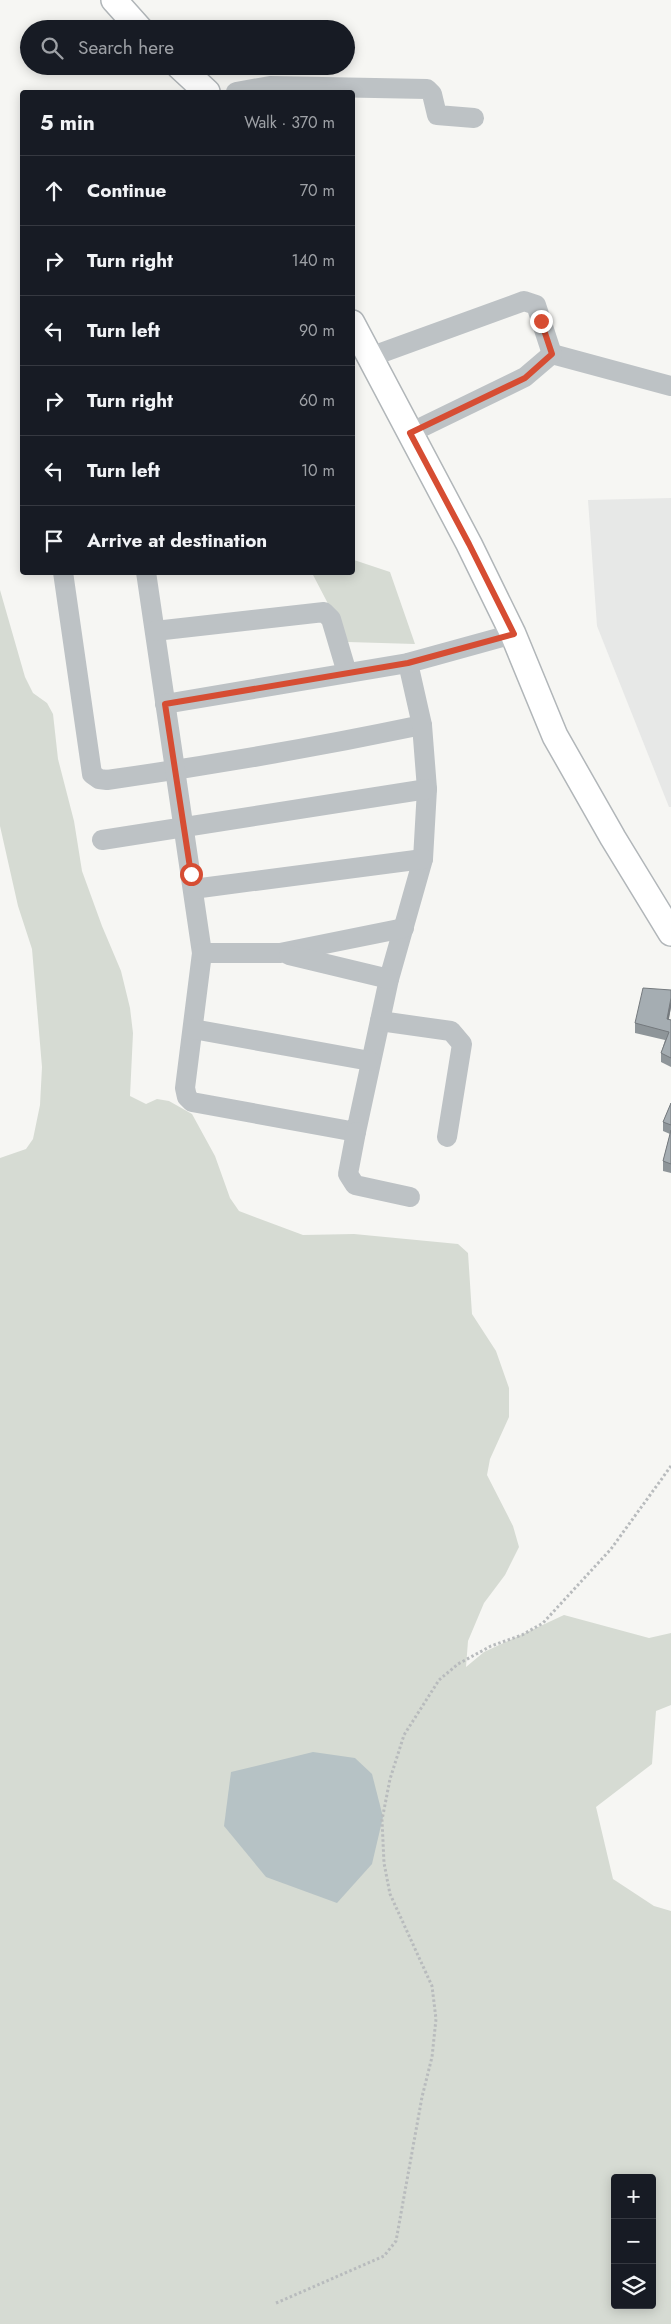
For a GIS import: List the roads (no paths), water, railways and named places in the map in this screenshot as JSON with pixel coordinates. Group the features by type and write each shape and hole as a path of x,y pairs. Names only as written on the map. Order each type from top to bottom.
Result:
{"main road":[{"path":"114,0 132,20"},
{"path":"189,75 205,90"},
{"path":"355,329 469,544 514,634 555,736 613,838 671,933"}],"street":[{"path":"247,90 270,86 427,89 432,94 437,115 474,118"},
{"path":"370,357 524,302 536,305 552,354"},
{"path":"552,354 671,386"},
{"path":"410,433 525,378 552,354"},
{"path":"63,575 92,774 99,779 107,780 314,747 422,725"},
{"path":"146,575 202,952 185,1088 187,1097 192,1102 356,1132"},
{"path":"154,631 324,612 331,619 347,674"},
{"path":"165,704 408,663 514,634"},
{"path":"408,663 422,725 427,788 423,859 389,979 370,1061 348,1174 355,1184 410,1197"},
{"path":"102,840 427,788"},
{"path":"194,889 423,859"},
{"path":"202,952 280,953 404,928"},
{"path":"280,953 389,979"},
{"path":"380,1021 451,1031 462,1044 446,1137"},
{"path":"193,1029 370,1061"}]}
